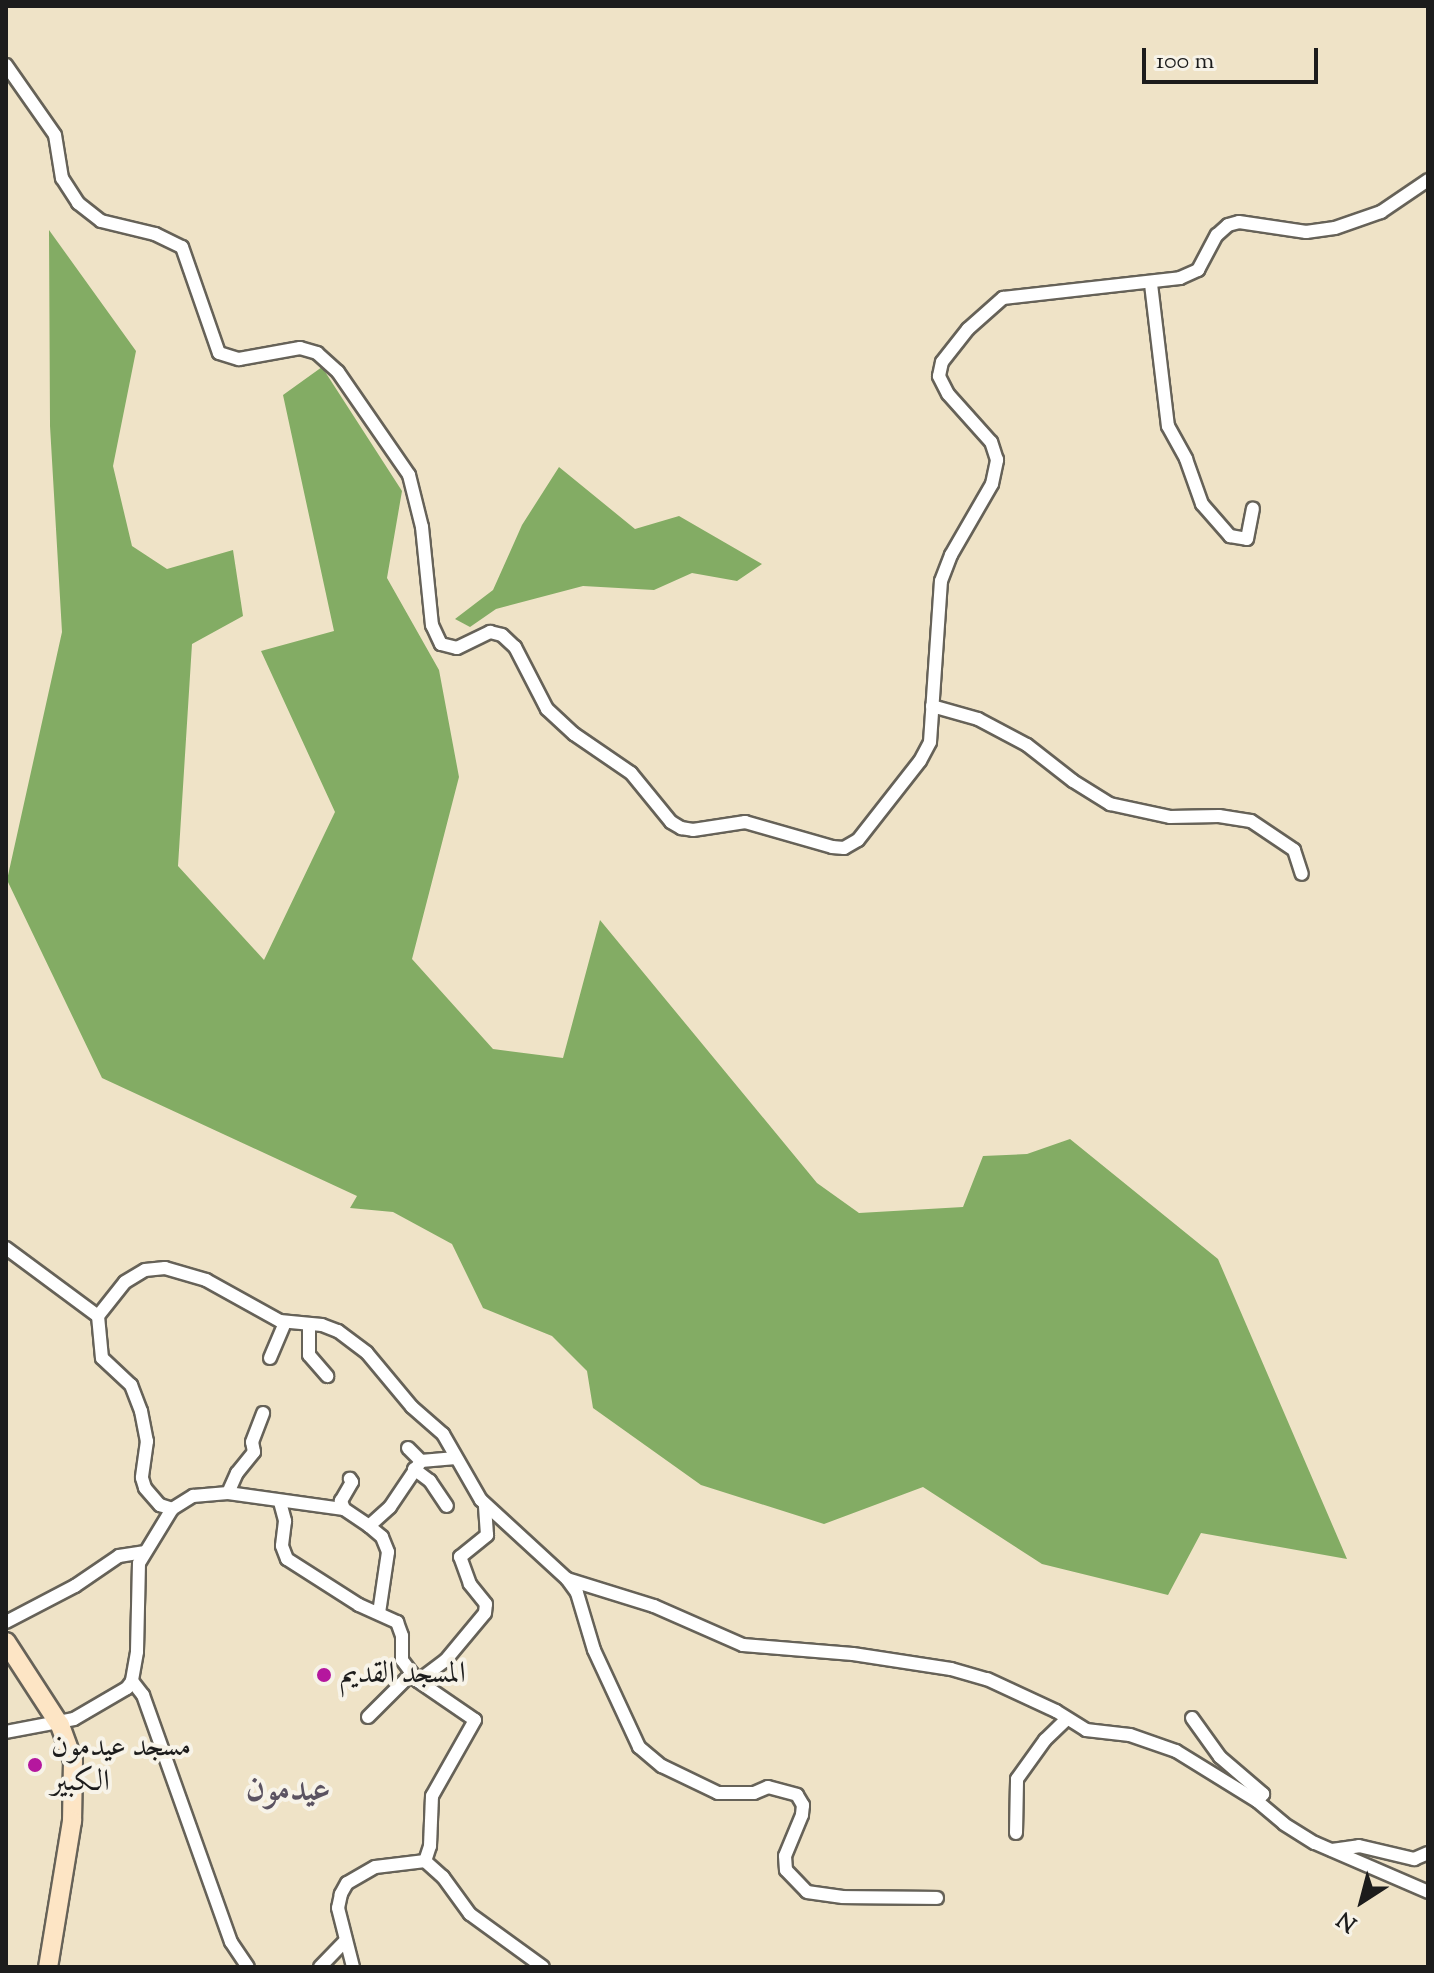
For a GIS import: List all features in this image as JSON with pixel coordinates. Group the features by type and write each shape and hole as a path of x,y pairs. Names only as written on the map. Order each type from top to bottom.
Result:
{"street":[{"path":"6,65 55,135 62,178 78,203 101,221 155,234 182,247 219,353 239,359 300,348 317,353 338,372 409,475 422,527 432,625 441,644 457,648 490,632 502,635 515,647 547,709 574,734 631,773 671,822 693,830 745,822 775,828 819,845 851,845 869,827 927,750 938,598 944,568 992,484 997,460 985,433 945,390 939,376 942,362 968,329 1003,298 1151,284 1198,270 1217,235 1232,223 1306,232 1335,228 1381,212 1428,180"},
{"path":"1151,284 1168,426 1186,459 1202,504 1230,536 1247,539 1253,509"},
{"path":"932,706 978,719 1027,745 1073,781 1110,804 1170,817 1219,816 1251,821 1294,850 1302,874"},
{"path":"6,1248 98,1316"},
{"path":"172,1509 160,1505 145,1488 142,1478 147,1441 141,1411 131,1385 102,1358 98,1316 125,1282 145,1270 165,1268 206,1280 285,1323 309,1324 338,1331 357,1344 412,1407 443,1434 485,1504 567,1579 577,1593 594,1650 639,1747 662,1766 718,1793 754,1793 768,1787 797,1795 803,1805 802,1815 785,1856 786,1870 807,1892 833,1897 937,1898"},
{"path":"270,1358 285,1323"},
{"path":"309,1324 309,1355 327,1376"},
{"path":"228,1493 237,1473 254,1452 252,1442 263,1413"},
{"path":"408,1448 447,1506"},
{"path":"369,1526 390,1507 417,1465 456,1458"},
{"path":"344,1509 341,1501 352,1482 350,1479"},
{"path":"6,1732 60,1725 107,1702 132,1681 138,1628 139,1563 172,1509 193,1496 228,1493 344,1509 382,1537 388,1552 379,1613"},
{"path":"280,1502 285,1521 282,1546 287,1559 359,1605 391,1618 400,1628 402,1660 415,1677 475,1720 432,1796 430,1846 425,1861"},
{"path":"368,1717 415,1677 445,1661 485,1613 486,1604 470,1584 460,1557 487,1535 485,1504"},
{"path":"6,1622 75,1586 119,1556 144,1552"},
{"path":"567,1579 654,1606 743,1645 844,1653 966,1672 1024,1695 1086,1730 1114,1732 1160,1744 1257,1801 1295,1831 1428,1892"},
{"path":"6,1642 60,1725 73,1760 74,1804 48,1967"},
{"path":"132,1681 143,1695 231,1942 248,1967"},
{"path":"1192,1718 1220,1757 1263,1794 1257,1801"},
{"path":"1016,1833 1017,1779 1045,1740 1066,1720"},
{"path":"1332,1850 1359,1846 1414,1859 1428,1853"},
{"path":"353,1967 338,1908 347,1883 375,1867 425,1861 443,1877 470,1914 543,1967"},
{"path":"320,1967 346,1940"}],"green space":[{"path":"49,230 136,351 113,466 132,546 167,569 233,550 243,616 192,644 178,866 264,960 335,812 261,651 334,631 283,395 322,367 402,491 387,578 439,670 459,777 412,959 493,1049 563,1058 600,920 817,1183 859,1213 963,1207 983,1156 1027,1154 1070,1139 1218,1259 1347,1559 1201,1533 1168,1595 1042,1564 923,1487 824,1524 701,1485 593,1408 587,1371 552,1336 483,1308 452,1244 393,1212 350,1208 357,1196 102,1078 7,880 62,632 50,426"},
{"path":"559,467 635,529 679,516 762,564 737,581 692,573 654,590 583,586 496,609 470,627 455,619 493,590 522,525"}],"place":[{"name":"المسجد القديم","path":"324,1675"},
{"name":"مسجد عيدمون الكبير","path":"35,1765"}],"district":[{"name":"عيدمون","path":"288,1791"}]}
